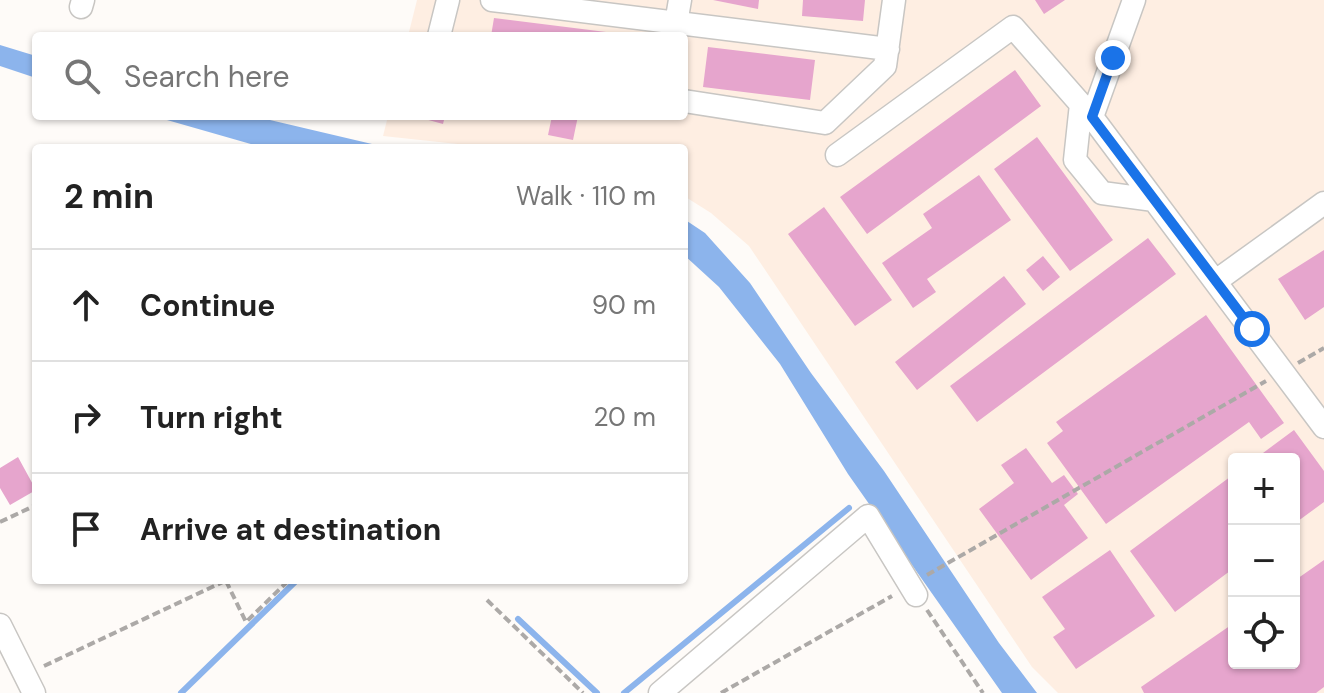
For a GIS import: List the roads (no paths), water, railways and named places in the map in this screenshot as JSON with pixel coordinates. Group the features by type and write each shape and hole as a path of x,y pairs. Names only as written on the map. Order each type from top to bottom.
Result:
{"street":[{"path":"440,32 448,0"},
{"path":"492,0 675,29 888,49"},
{"path":"675,29 680,0"},
{"path":"688,102 825,123 885,66 894,0"},
{"path":"1134,0 1086,110 1075,160 1102,193 1154,200"},
{"path":"837,155 1013,27 1086,110 1324,427"},
{"path":"1216,281 1324,203"},
{"path":"660,693 868,516 914,587"},
{"path":"0,625 30,684"}],"water":[{"path":"0,45 32,55 32,77 0,66"},
{"path":"167,120 270,120 372,144 251,144"},
{"path":"688,222 705,233 750,283 811,373 884,471 999,643 1037,693 1002,693 848,474 780,364 719,287 688,259"}],"waterway":[{"path":"624,693 849,508"},
{"path":"181,693 293,584"},
{"path":"518,619 597,693"}]}
